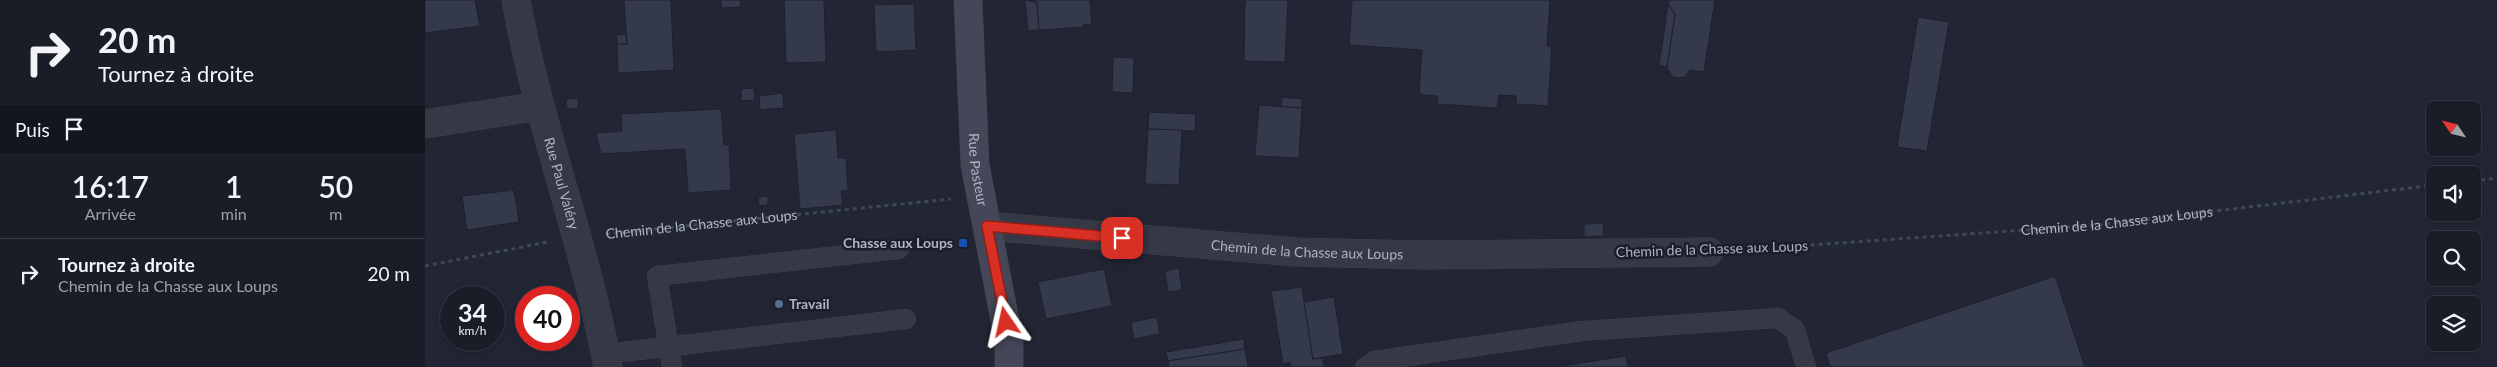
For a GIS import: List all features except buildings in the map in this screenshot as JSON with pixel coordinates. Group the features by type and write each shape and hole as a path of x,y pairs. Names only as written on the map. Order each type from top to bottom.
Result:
{"street":[{"name":"Rue Paul Valéry","path":"516,0 539,106 577,236 607,361"},
{"name":"Rue Pasteur","path":"968,0 975,165 1009,341 1009,367"},
{"path":"425,124 539,106"},
{"name":"Chemin de la Chasse aux Loups","path":"987,226 1305,252 1424,255 1709,252"}],"lane":[{"path":"672,367 657,276 899,249"},
{"path":"1365,367 1373,361 1582,331 1778,318 1795,330 1806,367"},
{"path":"607,361 669,347 906,319"}],"path":[{"path":"2481,180 2497,178"},
{"name":"Chemin de la Chasse aux Loups","path":"1709,252 2097,225 2426,186"},
{"name":"Chemin de la Chasse aux Loups","path":"425,266 577,236 981,196"}],"place":[{"name":"Chasse aux Loups","path":"963,243"},
{"name":"Travail","path":"779,304"}],"route":[{"path":"1006,322 987,226 1122,238"}]}
